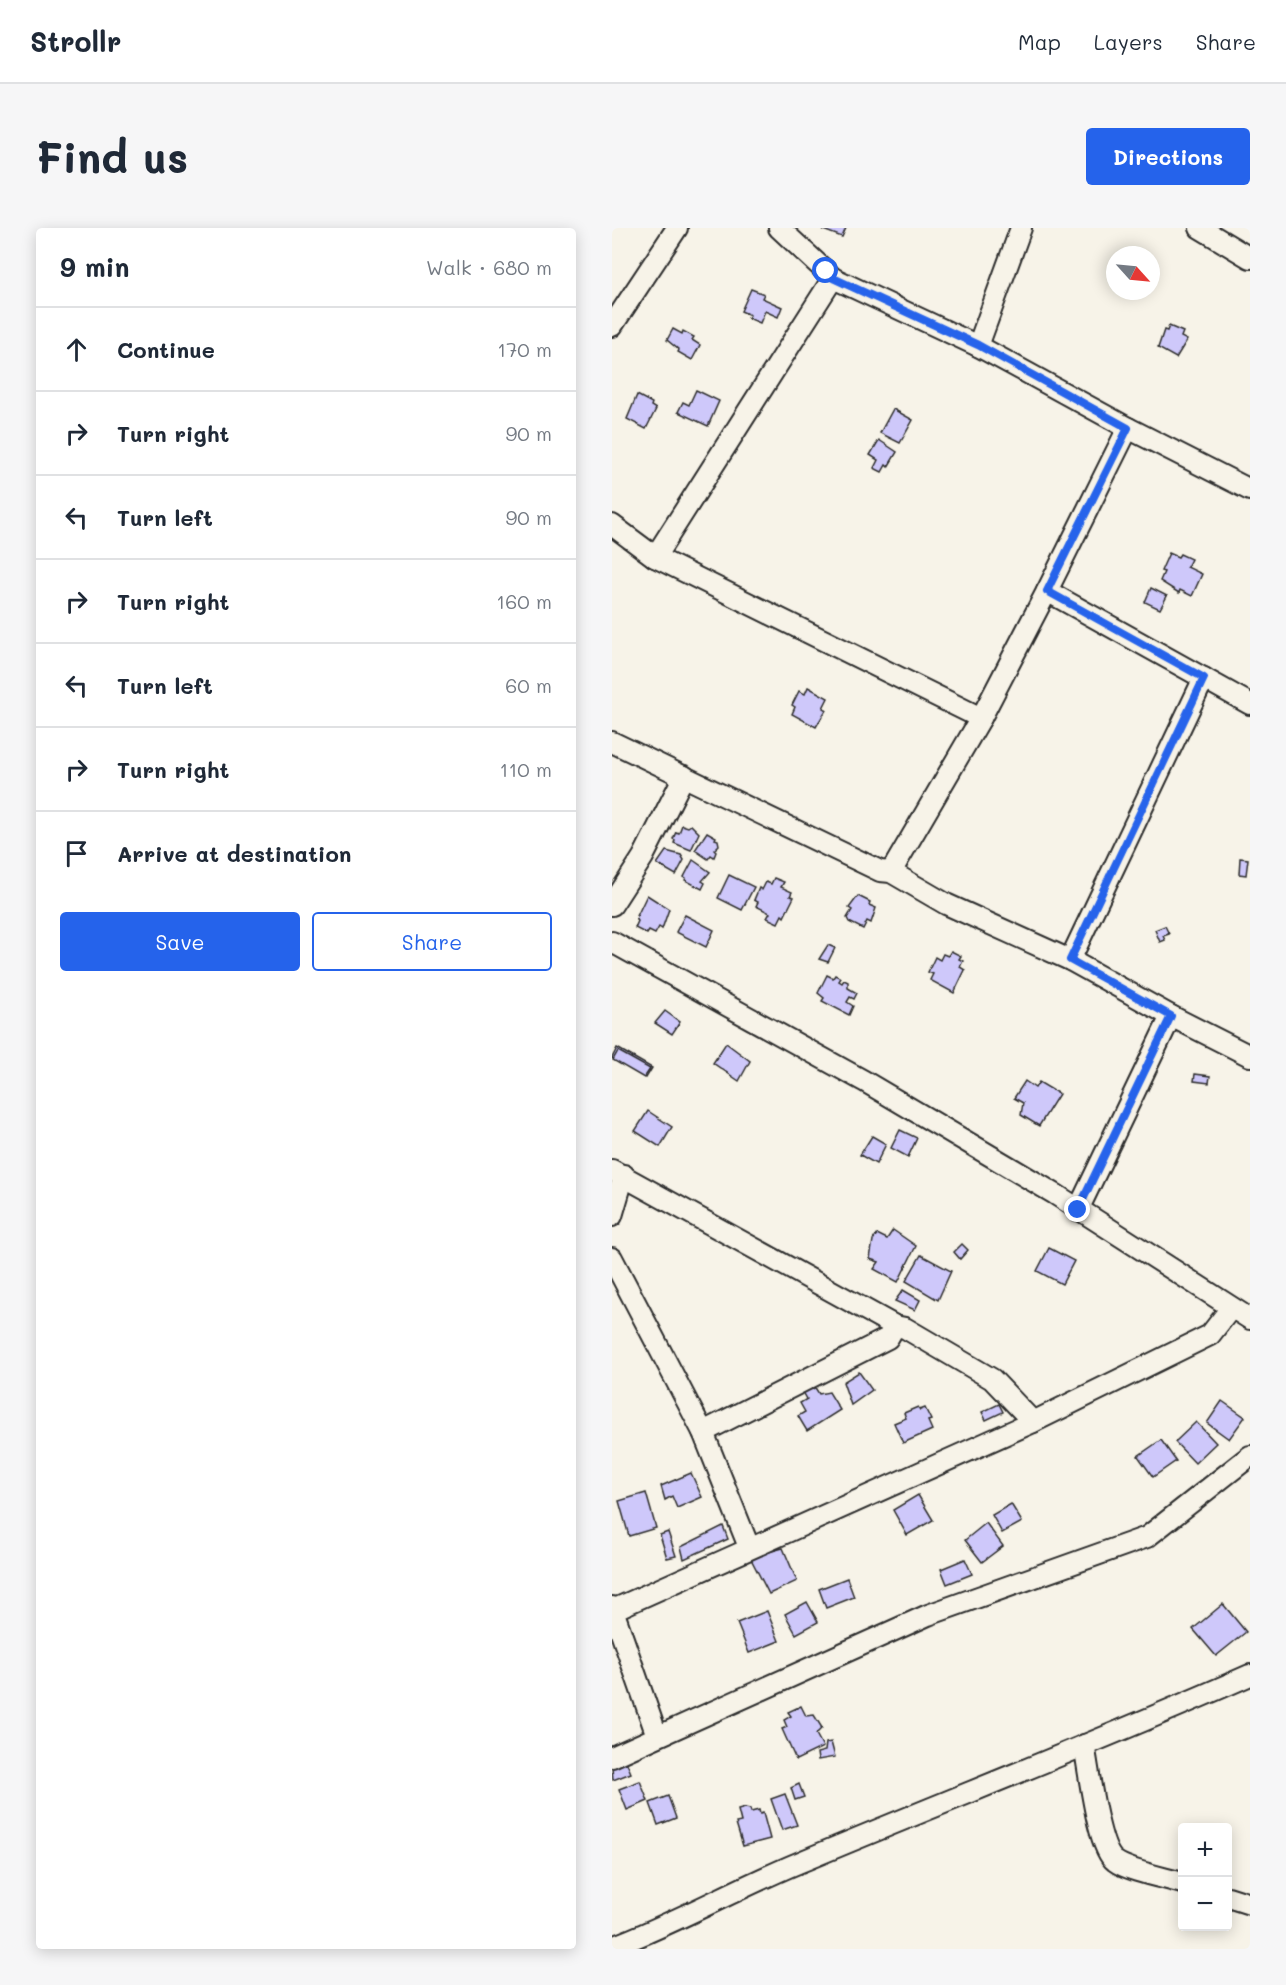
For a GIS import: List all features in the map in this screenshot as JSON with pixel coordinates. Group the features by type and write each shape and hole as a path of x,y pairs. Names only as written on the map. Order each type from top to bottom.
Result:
{"street":[{"path":"612,326 677,228"},
{"path":"779,228 833,278 978,345 1128,428 1250,490"},
{"path":"978,345 1021,228"},
{"path":"1200,228 1250,258"},
{"path":"655,557 833,278"},
{"path":"891,872 981,718 1128,428"},
{"path":"612,525 655,557 981,718"},
{"path":"1047,591 1250,704"},
{"path":"1070,960 1204,678"},
{"path":"612,742 880,871 891,872 946,904 1070,960 1171,1016 1250,1056"},
{"path":"612,905 643,857 684,776"},
{"path":"612,942 864,1081 1055,1194 1250,1319"},
{"path":"1078,1210 1171,1016"},
{"path":"612,1216 618,1173 895,1326 905,1328 992,1379 1033,1422"},
{"path":"612,1258 703,1432 749,1547"},
{"path":"657,1736 613,1609 1033,1422 1210,1335 1231,1308"},
{"path":"703,1432 888,1338 895,1326"},
{"path":"612,1757 928,1615 1147,1537 1247,1464"},
{"path":"613,1945 640,1937 796,1864 1250,1674"},
{"path":"1084,1745 1100,1832 1107,1853 1116,1862 1178,1882"},
{"path":"1232,1899 1250,1904"}],"building":[{"path":"825,228 846,228 842,237 823,230"},
{"path":"751,289 764,294 762,298 782,307 778,317 765,311 760,323 748,318 750,315 741,311"},
{"path":"1169,326 1183,332 1181,337 1187,340 1176,358 1158,348 1164,330 1167,331"},
{"path":"673,329 694,337 692,340 700,345 692,360 678,352 679,350 667,340"},
{"path":"696,390 719,401 708,426 678,412 683,402 689,405"},
{"path":"637,395 652,403 651,406 656,409 646,429 627,419"},
{"path":"893,409 913,420 900,443 880,433"},
{"path":"879,440 897,452 882,472 874,468 878,460 870,455"},
{"path":"1169,553 1178,557 1180,554 1191,559 1187,567 1202,574 1192,596 1180,590 1179,593 1160,581 1164,572 1161,571"},
{"path":"1151,588 1167,596 1160,609 1145,602"},
{"path":"808,687 828,698 823,708 826,710 816,727 792,714 795,707 792,705 799,691 805,694"},
{"path":"682,825 688,827 691,825 699,833 691,850 674,843 676,832 679,833"},
{"path":"707,832 716,837 719,845 714,850 716,852 714,857 711,855 708,859 695,850"},
{"path":"666,851 681,855 684,860 676,875 657,864"},
{"path":"1240,858 1248,859 1246,875 1239,874"},
{"path":"693,860 710,872 702,881 705,883 702,889 685,880 684,877"},
{"path":"729,875 754,887 742,910 718,898"},
{"path":"774,878 784,882 781,887 792,892 790,896 794,897 784,917 782,915 778,923 767,918 770,913 756,906 758,902 754,900 759,888 762,890 766,882 771,884"},
{"path":"647,895 669,909 662,929 659,927 655,934 649,931 647,934 635,928 638,921 637,916"},
{"path":"858,896 876,908 871,923 867,921 863,929 849,922 847,918 852,910 849,908"},
{"path":"685,915 714,930 706,947 676,932"},
{"path":"1165,926 1169,934 1163,936 1165,940 1160,942 1155,930"},
{"path":"828,945 835,948 828,962 819,959"},
{"path":"951,951 961,956 959,959 963,961 960,967 965,970 954,993 930,980 933,974 928,972 935,957 940,960 943,954 948,956"},
{"path":"827,975 841,978 839,981 842,983 844,980 848,982 848,988 857,993 854,999 850,997 847,1002 853,1006 849,1015 822,1001 824,998 818,993"},
{"path":"665,1011 680,1022 672,1034 655,1023"},
{"path":"726,1043 750,1061 739,1081 713,1063"},
{"path":"617,1048 652,1068 646,1078 612,1058"},
{"path":"618,1051 650,1069 644,1078 613,1060"},
{"path":"1195,1074 1210,1076 1209,1083 1194,1081"},
{"path":"1025,1081 1035,1088 1039,1082 1059,1094 1039,1126 1021,1115 1023,1103 1014,1098"},
{"path":"648,1111 672,1127 660,1147 635,1131"},
{"path":"900,1130 917,1138 908,1157 891,1148"},
{"path":"872,1136 886,1144 876,1164 860,1155"},
{"path":"893,1230 916,1246 898,1282 874,1269 879,1262 870,1259 873,1240 877,1234 887,1239"},
{"path":"962,1244 968,1250 960,1259 954,1252"},
{"path":"1049,1248 1074,1261 1062,1284 1037,1271"},
{"path":"921,1255 951,1271 938,1300 906,1281"},
{"path":"903,1290 920,1300 915,1310 895,1301"},
{"path":"859,1372 872,1390 851,1405 843,1382"},
{"path":"814,1386 819,1394 829,1392 840,1410 807,1431 798,1416 805,1412 800,1403 807,1399 803,1392"},
{"path":"1222,1401 1245,1417 1229,1439 1207,1423"},
{"path":"999,1404 1003,1412 986,1420 982,1412"},
{"path":"918,1407 920,1410 925,1408 931,1420 928,1421 932,1430 903,1443 894,1423 906,1418 904,1413"},
{"path":"1196,1422 1216,1443 1195,1463 1175,1442"},
{"path":"1161,1440 1176,1461 1153,1477 1138,1456"},
{"path":"691,1473 702,1497 677,1508 672,1496 665,1500 661,1486"},
{"path":"646,1493 656,1528 629,1536 619,1501"},
{"path":"918,1495 933,1520 907,1535 893,1510"},
{"path":"1011,1504 1022,1522 1002,1533 992,1515"},
{"path":"986,1523 1003,1546 982,1562 965,1540"},
{"path":"723,1526 728,1539 684,1559 681,1547"},
{"path":"668,1532 676,1556 667,1558 660,1535"},
{"path":"783,1548 797,1581 769,1594 750,1557"},
{"path":"965,1559 972,1574 947,1584 941,1569"},
{"path":"847,1578 854,1597 826,1608 819,1589"},
{"path":"807,1602 818,1622 796,1634 785,1614"},
{"path":"1223,1604 1246,1632 1216,1656 1193,1629"},
{"path":"767,1611 779,1641 749,1653 737,1623"},
{"path":"801,1706 806,1716 814,1715 822,1728 816,1734 823,1747 796,1760 782,1729 787,1727 784,1720 791,1716 788,1712"},
{"path":"831,1742 835,1757 818,1760 817,1753 825,1751 826,1743"},
{"path":"626,1761 631,1773 613,1780 612,1767"},
{"path":"640,1781 648,1801 627,1810 619,1789"},
{"path":"799,1784 804,1797 795,1800 791,1788"},
{"path":"785,1794 797,1825 782,1830 771,1799"},
{"path":"668,1796 676,1818 658,1825 650,1803"},
{"path":"750,1809 751,1812 759,1810 760,1814 763,1813 770,1839 743,1846 736,1823 741,1822 738,1810"}],"route":[{"path":"826,271 833,278 978,345 1128,428 1047,591 1204,678 1070,960 1171,1016 1078,1210"}]}
